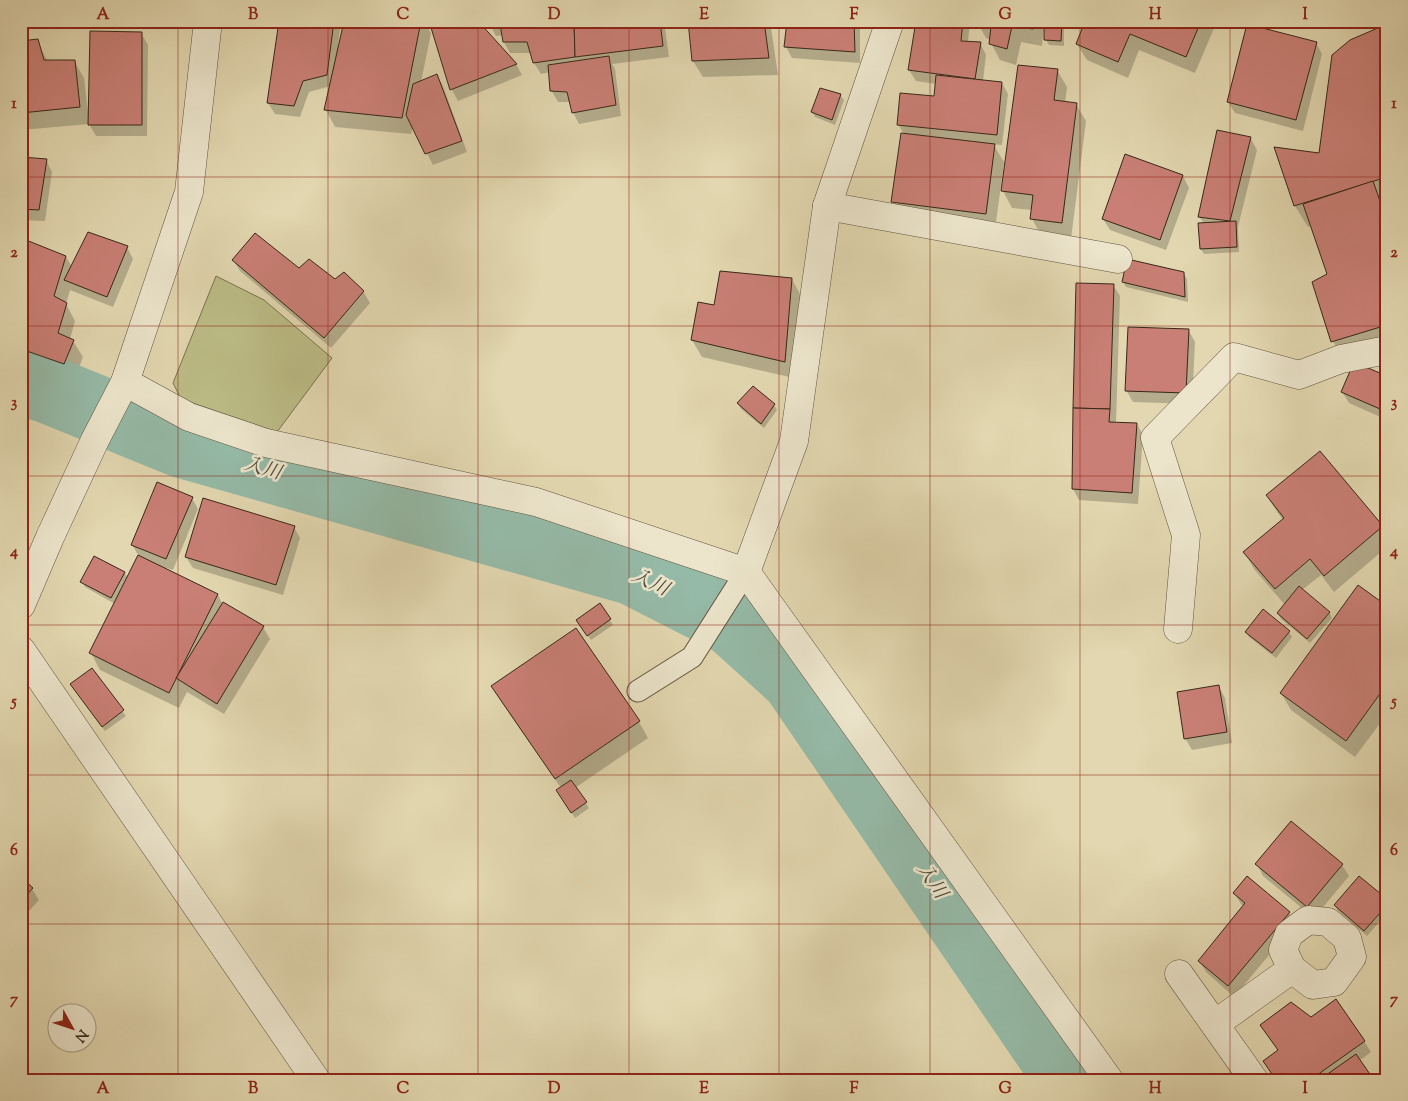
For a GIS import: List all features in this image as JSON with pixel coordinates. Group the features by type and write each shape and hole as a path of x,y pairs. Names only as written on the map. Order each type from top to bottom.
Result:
{"street":[{"path":"21,605 95,440 125,382 189,192 208,21"},
{"path":"746,572 794,441 827,206 890,21"},
{"path":"827,206 1118,259"},
{"path":"1178,629 1186,536 1155,438 1234,358 1299,375 1341,359 1387,350"},
{"path":"125,382 189,417 266,443 536,502 746,572 1109,1080"},
{"path":"21,650 316,1080"},
{"path":"1215,1024 1292,969"},
{"path":"1179,974 1254,1080"}],"lane":[{"path":"638,691 692,657 746,572"}],"green space":[{"path":"216,276 264,300 332,358 277,432 181,399 173,383"}],"building":[{"path":"279,21 334,21 327,75 303,81 294,106 267,103"},
{"path":"344,21 421,21 402,118 324,110"},
{"path":"429,21 478,21 517,64 450,90"},
{"path":"486,21 574,21 575,57 533,63 527,42 503,42 500,24 488,26"},
{"path":"574,21 660,21 663,46 575,57"},
{"path":"688,21 764,21 769,58 692,61"},
{"path":"787,21 854,21 855,52 784,47"},
{"path":"916,21 963,21 961,41 981,42 975,79 908,70"},
{"path":"975,21 1034,21 1033,29 1012,26 1007,49 989,44 991,26"},
{"path":"1044,21 1062,21 1061,41 1044,40"},
{"path":"1085,21 1201,21 1186,57 1130,34 1118,62 1076,44"},
{"path":"1247,24 1317,42 1296,120 1227,102"},
{"path":"1387,24 1387,177 1294,206 1274,147 1319,153 1332,55 1350,40"},
{"path":"90,31 142,32 142,125 88,125"},
{"path":"38,39 44,60 75,60 80,107 21,113 21,41"},
{"path":"609,56 616,105 572,113 567,92 550,91 548,65"},
{"path":"1018,65 1058,69 1054,100 1077,103 1062,223 1030,219 1033,195 1001,191"},
{"path":"437,74 462,141 425,154 406,115 413,84"},
{"path":"936,75 1002,82 997,135 897,125 900,93 934,96"},
{"path":"820,88 841,94 832,120 811,112"},
{"path":"1217,130 1251,137 1230,221 1198,217"},
{"path":"901,133 995,144 986,214 891,202"},
{"path":"1125,154 1183,175 1160,240 1102,219"},
{"path":"21,157 47,159 39,210 21,209"},
{"path":"1373,181 1381,204 1387,202 1387,325 1331,342 1312,282 1327,274 1303,204"},
{"path":"1236,221 1237,247 1200,249 1198,223"},
{"path":"88,232 128,246 107,297 64,280"},
{"path":"255,233 299,268 309,259 335,279 344,272 364,291 324,338 232,260"},
{"path":"21,238 66,256 54,296 67,303 58,333 74,340 64,364 21,349"},
{"path":"1127,259 1184,272 1185,297 1122,282"},
{"path":"720,271 792,278 785,362 691,340 698,302 714,305"},
{"path":"1076,283 1114,284 1110,409 1073,408"},
{"path":"1128,327 1189,329 1186,393 1125,391"},
{"path":"1354,362 1387,376 1387,412 1341,392"},
{"path":"753,386 775,404 761,424 737,403"},
{"path":"1073,408 1110,409 1109,422 1137,423 1132,493 1072,489"},
{"path":"1320,451 1383,526 1324,576 1310,559 1275,589 1243,552 1284,518 1266,495"},
{"path":"157,482 193,497 166,559 131,545"},
{"path":"203,498 295,526 276,585 185,557"},
{"path":"138,555 218,594 169,693 89,653"},
{"path":"94,556 125,572 111,598 80,582"},
{"path":"1358,585 1387,606 1387,684 1346,741 1280,693"},
{"path":"1299,586 1330,612 1307,639 1277,613"},
{"path":"223,602 264,626 217,704 176,678"},
{"path":"600,603 611,619 587,636 576,620"},
{"path":"1263,609 1290,631 1272,653 1245,632"},
{"path":"576,628 640,721 555,779 491,686"},
{"path":"92,668 124,710 102,727 70,684"},
{"path":"1219,685 1227,732 1184,739 1177,692"},
{"path":"571,780 587,802 571,813 556,790"},
{"path":"1291,821 1343,864 1307,907 1255,864"},
{"path":"1247,876 1290,912 1228,986 1198,961 1245,903 1233,893"},
{"path":"1359,876 1387,899 1387,905 1364,931 1334,905"},
{"path":"21,877 33,888 21,901"},
{"path":"1336,999 1365,1041 1310,1080 1276,1080 1263,1061 1278,1050 1260,1025 1291,1002 1311,1017"},
{"path":"1356,1054 1374,1080 1319,1080"}],"waterway":[{"name":"入川","path":"21,382 47,389 182,444 632,571 732,622 795,679 1069,1080"}]}
